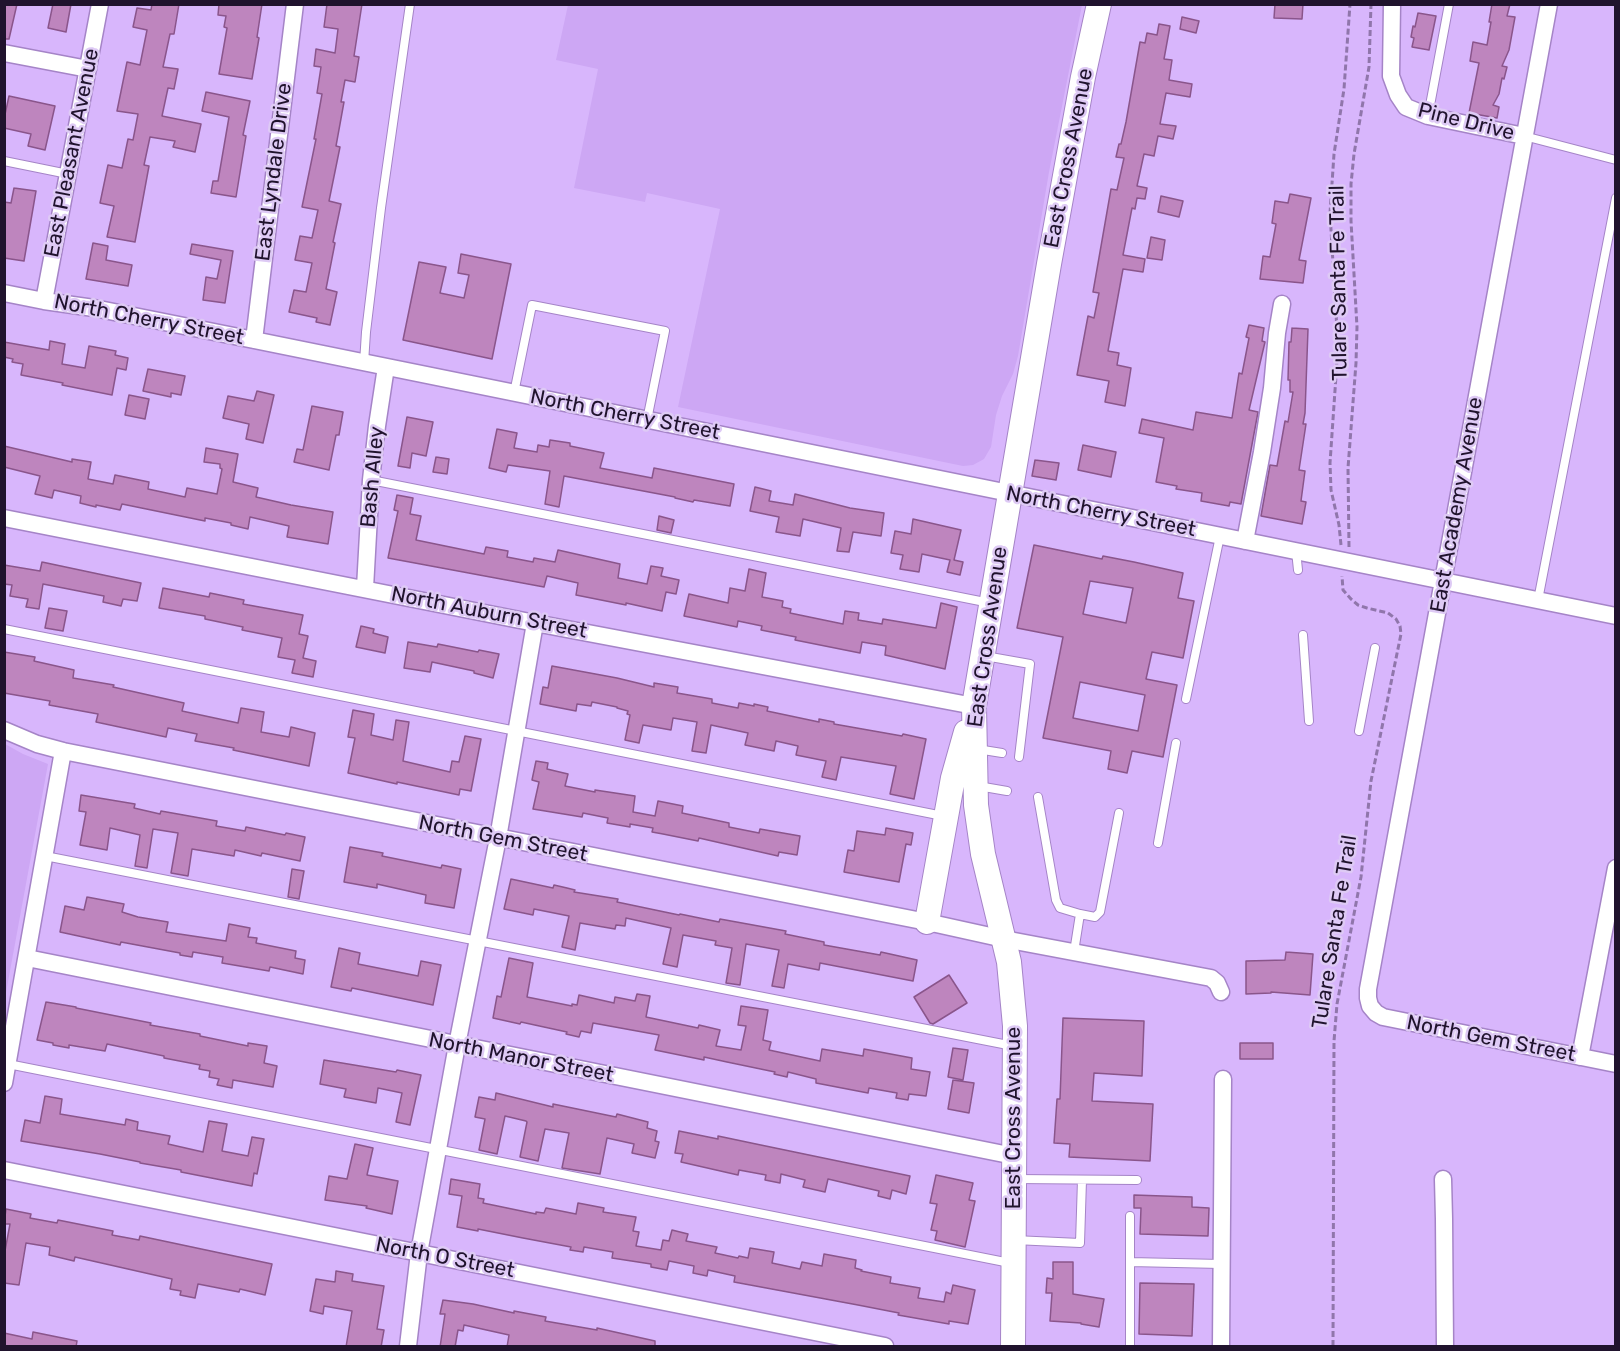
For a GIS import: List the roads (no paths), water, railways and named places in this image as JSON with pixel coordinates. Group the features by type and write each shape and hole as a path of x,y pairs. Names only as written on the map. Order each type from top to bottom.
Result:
{"street":[{"name":"East Pleasant Avenue","path":"44,301 100,4"},
{"name":"East Lyndale Drive","path":"254,340 295,4"},
{"name":"East Cross Avenue","path":"1013,1347 1015,1047 1011,982 1004,939 983,854 976,805 974,706 1070,147 1100,4"},
{"name":"Pine Drive","path":"1392,4 1391,76 1406,107 1428,116 1524,136"},
{"name":"East Academy Avenue","path":"1370,1006 1368,989 1549,4"},
{"path":"4,53 88,69"},
{"name":"North Cherry Street","path":"4,293 94,308 254,340 1616,616"},
{"path":"1245,541 1272,388 1282,304"},
{"name":"Bash Alley","path":"365,588 377,426 386,367"},
{"name":"North Auburn Street","path":"4,518 535,623 974,706"},
{"path":"408,1347 420,1253 438,1149 498,838 535,623"},
{"path":"927,922 953,778 974,706"},
{"name":"North Gem Street","path":"4,730 37,744 63,751 1004,939 1211,978 1217,983 1221,992"},
{"path":"4,1083 8,1064 11,1013 27,958 63,751"},
{"path":"1580,1057 1616,868"},
{"name":"North Manor Street","path":"27,958 457,1045 1014,1167"},
{"name":"North Gem Street","path":"1370,1006 1383,1017 1616,1064"},
{"path":"1221,1347 1223,1079"},
{"name":"North O Street","path":"4,1170 885,1347"},
{"path":"1443,1179 1445,1347"}],"lane":[{"path":"364,363 381,208 410,4"},
{"path":"1428,116 1449,4"},
{"path":"1524,136 1616,160"},
{"path":"4,161 68,174"},
{"path":"1538,600 1616,198"},
{"path":"514,393 532,304 665,330 647,420"},
{"path":"372,480 991,603"},
{"path":"1186,699 1220,536"},
{"path":"1296,551 1298,570"},
{"path":"4,628 946,817"},
{"path":"1303,634 1309,721"},
{"path":"1359,731 1375,648"},
{"path":"982,655 1030,664 1019,756"},
{"path":"1158,843 1176,743"},
{"path":"974,748 1002,753"},
{"path":"975,785 1006,791"},
{"path":"1038,797 1056,900 1060,908 1095,917 1100,912 1119,813"},
{"path":"45,856 1015,1047"},
{"path":"1074,952 1080,914"},
{"path":"8,1064 438,1149 1014,1252 1080,1243 1082,1180"},
{"path":"1014,1167 1082,1180 1137,1180"},
{"path":"1130,1216 1130,1347"},
{"path":"1131,1262 1221,1264"}]}
